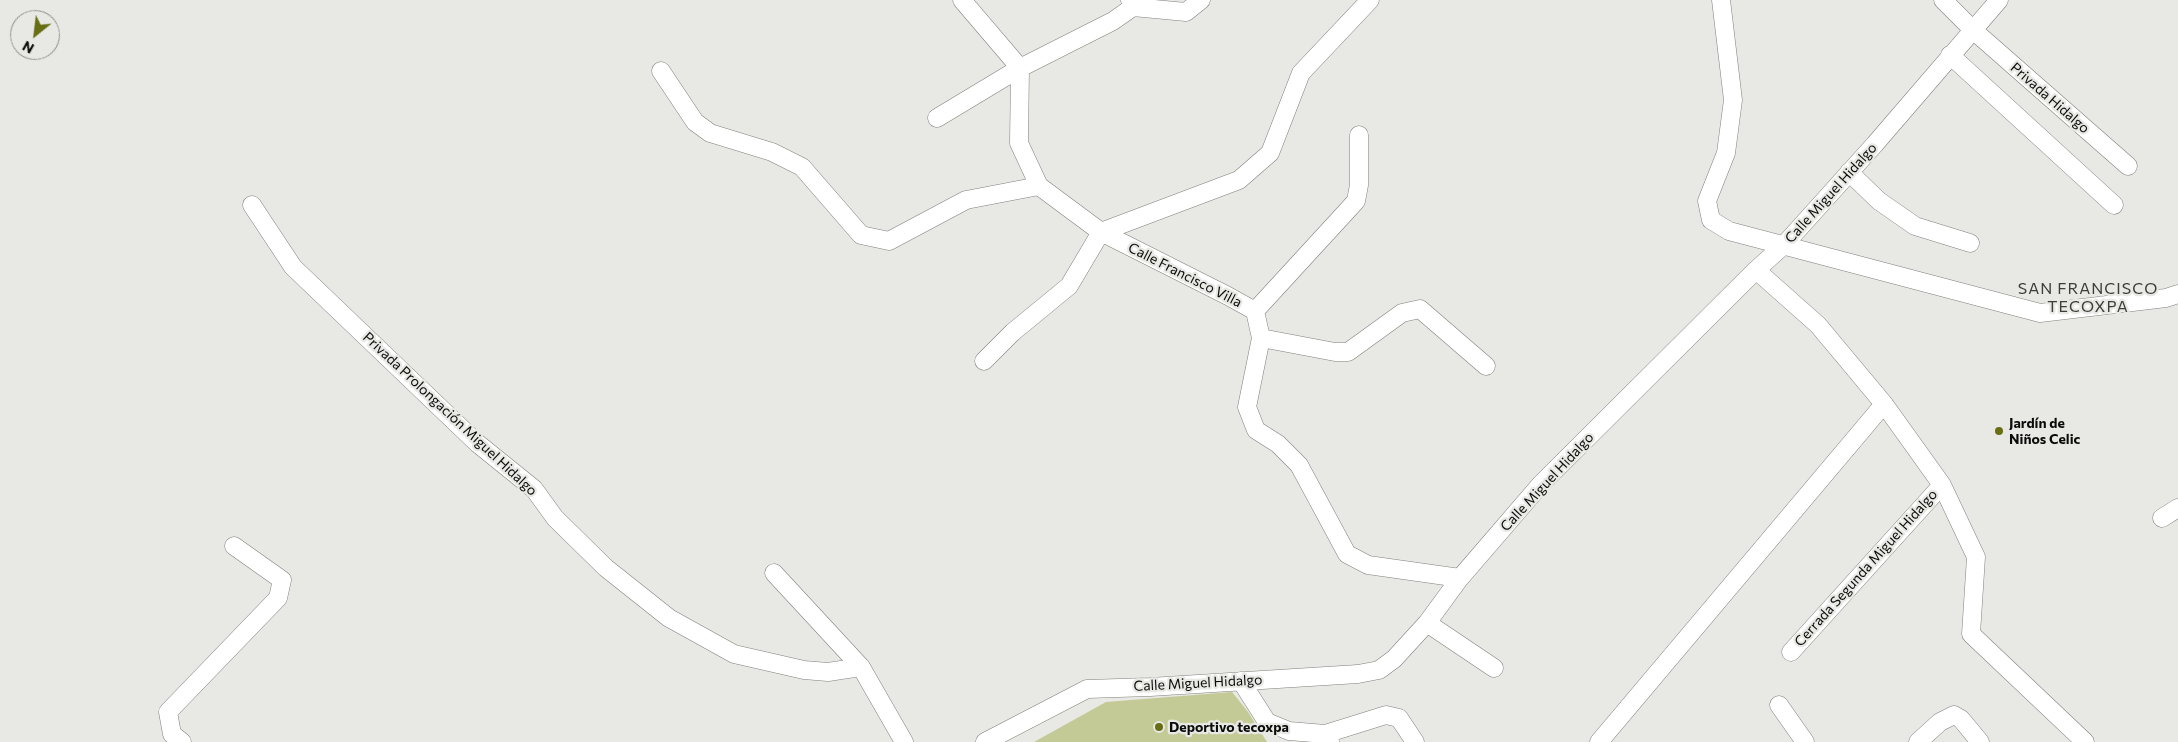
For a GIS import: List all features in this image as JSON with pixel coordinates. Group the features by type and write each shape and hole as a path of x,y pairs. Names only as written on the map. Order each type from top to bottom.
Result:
{"street":[{"path":"962,0 1020,68"},
{"path":"937,118 1020,68 1113,21 1131,3 1186,12 1201,0"},
{"path":"984,361 1013,332 1069,286 1101,232 1239,180 1270,153 1301,73 1370,0"},
{"path":"1721,0 1733,100 1726,153 1707,201 1711,220 1729,231 2040,313 2166,298 2178,294"},
{"name":"Privada Hidalgo","path":"1943,0 1973,30 2128,166"},
{"name":"Calle Miguel Hidalgo","path":"985,742 1086,688 1150,687 1358,674 1379,670 1394,659 1427,623 1460,578 1541,484 1756,270 1784,245 1999,0"},
{"path":"1950,55 2114,205"},
{"name":"Calle Francisco Villa","path":"1020,68 1019,143 1040,186 1101,232 1228,296 1255,312 1261,338 1247,407 1256,430 1278,444 1299,465 1347,554 1368,565 1460,578"},
{"path":"661,71 695,122 710,133 772,152 802,167 861,235 890,241 966,200 1040,186"},
{"path":"1255,312 1356,201 1359,185 1359,135"},
{"path":"1849,172 1879,201 1914,226 1970,243"},
{"name":"Privada Prolongación Miguel Hidalgo","path":"252,205 293,267 477,443 534,489 555,518 606,568 668,618 734,654 804,670 828,672 861,667"},
{"path":"1756,270 1818,326 1884,404 1942,485 1976,557 1971,634 2085,742"},
{"path":"1261,338 1335,352 1348,352 1402,313 1420,309 1486,366"},
{"path":"1599,742 1884,404"},
{"name":"Cerrada Segunda Miguel Hidalgo","path":"1791,652 1942,485"},
{"path":"2162,518 2178,508"},
{"path":"182,742 172,734 168,712 278,598 282,580 234,546"},
{"path":"774,573 861,667 904,742"},
{"path":"1427,623 1494,668"},
{"path":"1241,680 1267,722 1289,731 1327,738 1386,715 1399,718 1415,742"},
{"path":"1780,705 1805,742"},
{"path":"1918,742 1940,722 1954,715 1961,719 1980,742"}],"green space":[{"name":"Deportivo tecoxpa","path":"1232,692 1248,712 1267,742 1034,742 1106,702"}],"place":[{"name":"Jardín de Niños Celic","path":"1999,431"},
{"name":"Deportivo tecoxpa","path":"1159,727"}],"district":[{"name":"SAN FRANCISCO TECOXPA","path":"2088,298"}]}
